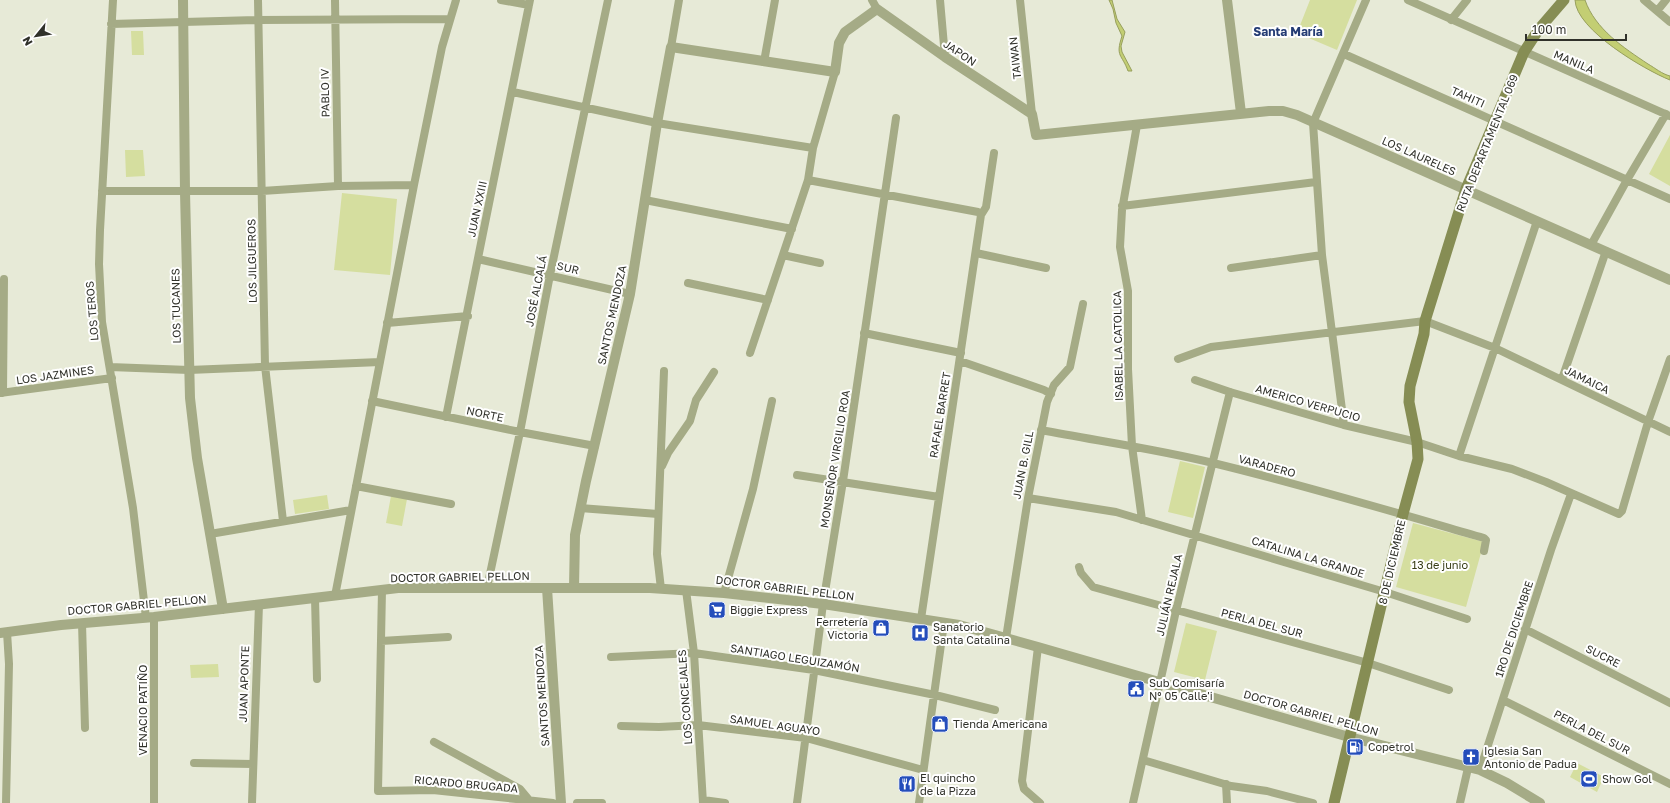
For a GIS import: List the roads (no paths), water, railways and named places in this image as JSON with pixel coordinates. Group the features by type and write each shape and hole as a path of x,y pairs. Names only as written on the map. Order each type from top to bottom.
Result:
{"main road":[{"name":"RUTA DEPARTAMENTAL 069","path":"1425,321 1466,189 1524,52 1539,29 1564,0"},
{"name":"8 DE DICIEMBRE","path":"1334,803 1403,514 1418,459 1417,442 1409,402 1410,386 1424,334 1425,321"}],"street":[{"name":"LOS TEROS","path":"113,0 99,264 101,308 150,617"},
{"name":"LOS TUCANES","path":"183,0 185,192 190,398 197,458 223,609"},
{"name":"LOS JILGUEROS","path":"258,0 265,366 283,520"},
{"name":"PABLO IV","path":"335,0 338,186"},
{"path":"335,596 414,185 449,19 456,0"},
{"path":"501,0 530,3"},
{"name":"JOSÉ ALCALÁ","path":"487,588 520,432 550,275 608,0"},
{"path":"680,0 671,47 835,72"},
{"path":"764,62 775,0"},
{"path":"750,353 808,180 813,148 835,72 839,43 845,32 877,9 872,0"},
{"path":"940,0 945,57"},
{"name":"TAIWAN","path":"1020,0 1032,114"},
{"path":"1227,0 1241,114"},
{"path":"1344,425 1322,255 1313,122 1344,54 1366,0"},
{"name":"MANILA","path":"1408,0 1668,115"},
{"path":"1451,20 1467,0"},
{"path":"1644,0 1670,22"},
{"path":"1657,11 1666,0"},
{"name":"JUAN XXIII","path":"446,417 468,316 478,259 530,3"},
{"name":"JAPON","path":"877,9 945,57 1032,114"},
{"path":"111,24 258,20 449,19"},
{"name":"SANTOS MENDOZA","path":"574,588 575,535 630,294 657,123 671,47"},
{"name":"TAHITI","path":"1344,54 1670,199"},
{"path":"513,92 586,109 657,123 813,148"},
{"name":"LOS LAURELES","path":"1032,114 1035,134 1037,135 1241,114 1283,112 1297,115 1670,280"},
{"path":"1591,244 1627,180 1668,115"},
{"name":"MONSEÑOR VIRGILIO ROA","path":"797,803 823,604 843,481 896,118"},
{"name":"ISABEL LA CATOLICA","path":"1137,125 1122,206 1120,247 1128,291 1128,370 1132,446 1142,520"},
{"name":"RAFAEL BARRET","path":"921,619 981,215 986,207 994,153"},
{"path":"808,180 885,196 978,212 981,215"},
{"path":"1122,206 1316,182"},
{"path":"102,191 262,191 338,186 414,185"},
{"path":"645,200 792,229"},
{"path":"1459,456 1536,221"},
{"path":"1562,380 1606,251"},
{"path":"976,253 1046,268"},
{"path":"783,255 820,263"},
{"path":"1231,268 1322,255"},
{"name":"SUR","path":"478,259 630,294"},
{"path":"2,393 4,278"},
{"path":"688,283 768,300"},
{"name":"JUAN B. GILL","path":"1006,638 1028,498 1047,402 1054,385 1070,367 1083,304"},
{"path":"387,323 468,316"},
{"path":"1178,359 1211,347 1425,321"},
{"name":"JAMAICA","path":"1425,321 1495,348 1670,432"},
{"path":"864,333 961,357 1051,394"},
{"path":"1648,422 1670,359"},
{"path":"110,367 189,370 380,362"},
{"path":"661,589 657,554 664,372"},
{"path":"660,468 668,453 690,421 696,400 714,372"},
{"name":"LOS JAZMINES","path":"2,393 112,378"},
{"name":"AMERICO VERPUCIO","path":"1195,380 1230,392 1344,425 1417,442 1459,456 1512,469 1619,514 1621,513 1648,422"},
{"name":"JULIÁN REJALA","path":"1133,803 1176,611 1230,392"},
{"name":"NORTE","path":"372,401 595,446"},
{"path":"724,593 753,489 772,401"},
{"name":"VARADERO","path":"1041,430 1132,446 1213,463 1403,514 1484,538 1486,540 1484,551"},
{"path":"797,475 939,497"},
{"path":"356,486 451,504"},
{"name":"1RO DE DICIEMBRE","path":"1480,770 1525,629 1571,494"},
{"name":"CATALINA LA GRANDE","path":"1028,498 1104,509 1195,534 1385,592 1467,619"},
{"path":"580,508 658,514"},
{"path":"210,534 283,520 351,510"},
{"name":"PERLA DEL SUR","path":"1080,567 1081,573 1093,587 1368,663 1449,690"},
{"name":"DOCTOR GABRIEL PELLON","path":"3,633 398,588 661,589 724,593 823,604 959,625 1038,646 1349,737 1480,770 1507,783 1539,803"},
{"name":"SANTOS MENDOZA","path":"547,588 561,803"},
{"path":"382,590 381,641 448,637"},
{"name":"LOS CONCEJALES","path":"686,590 694,653 703,802"},
{"path":"316,598 317,679"},
{"name":"JUAN APONTE","path":"252,803 252,764 259,604"},
{"name":"VENACIO PATIÑO","path":"150,617 154,803"},
{"path":"82,623 85,728"},
{"path":"919,803 944,623"},
{"name":"SUCRE","path":"1525,629 1670,703"},
{"path":"3,633 9,664 6,803"},
{"name":"RICARDO BRUGADA","path":"381,641 378,791 433,790 552,803"},
{"path":"1038,646 1022,781 1024,789 1040,803"},
{"name":"SANTIAGO LEGUIZAMÓN","path":"611,657 694,653 814,670 935,695 995,710"},
{"name":"PERLA DEL SUR","path":"1503,700 1670,784"},
{"name":"SAMUEL AGUAYO","path":"621,726 659,727 698,725 806,738 923,770"},
{"path":"434,742 520,789 530,801"},
{"path":"1143,760 1226,784 1267,791 1313,803"},
{"path":"194,763 252,764"},
{"path":"1460,803 1468,768"},
{"path":"1226,784 1227,803"},
{"path":"703,802 725,803"},
{"path":"577,803 602,803"}],"place":[{"name":"Biggie Express","path":"717,610"},
{"name":"Ferretería Victoria","path":"881,628"},
{"name":"Sanatorio Santa Catalina","path":"920,633"},
{"name":"Sub Comisaría N° 05 Calle'i","path":"1136,689"},
{"name":"Tienda Americana","path":"940,724"},
{"name":"Copetrol","path":"1355,747"},
{"name":"Iglesia San Antonio de Padua","path":"1471,757"},
{"name":"Show Gol","path":"1589,779"},
{"name":"El quincho de la Pizza","path":"907,784"}],"district":[{"name":"Santa María","path":"1288,32"}],"park label":[{"name":"13 de junio","path":"1440,565"}]}
